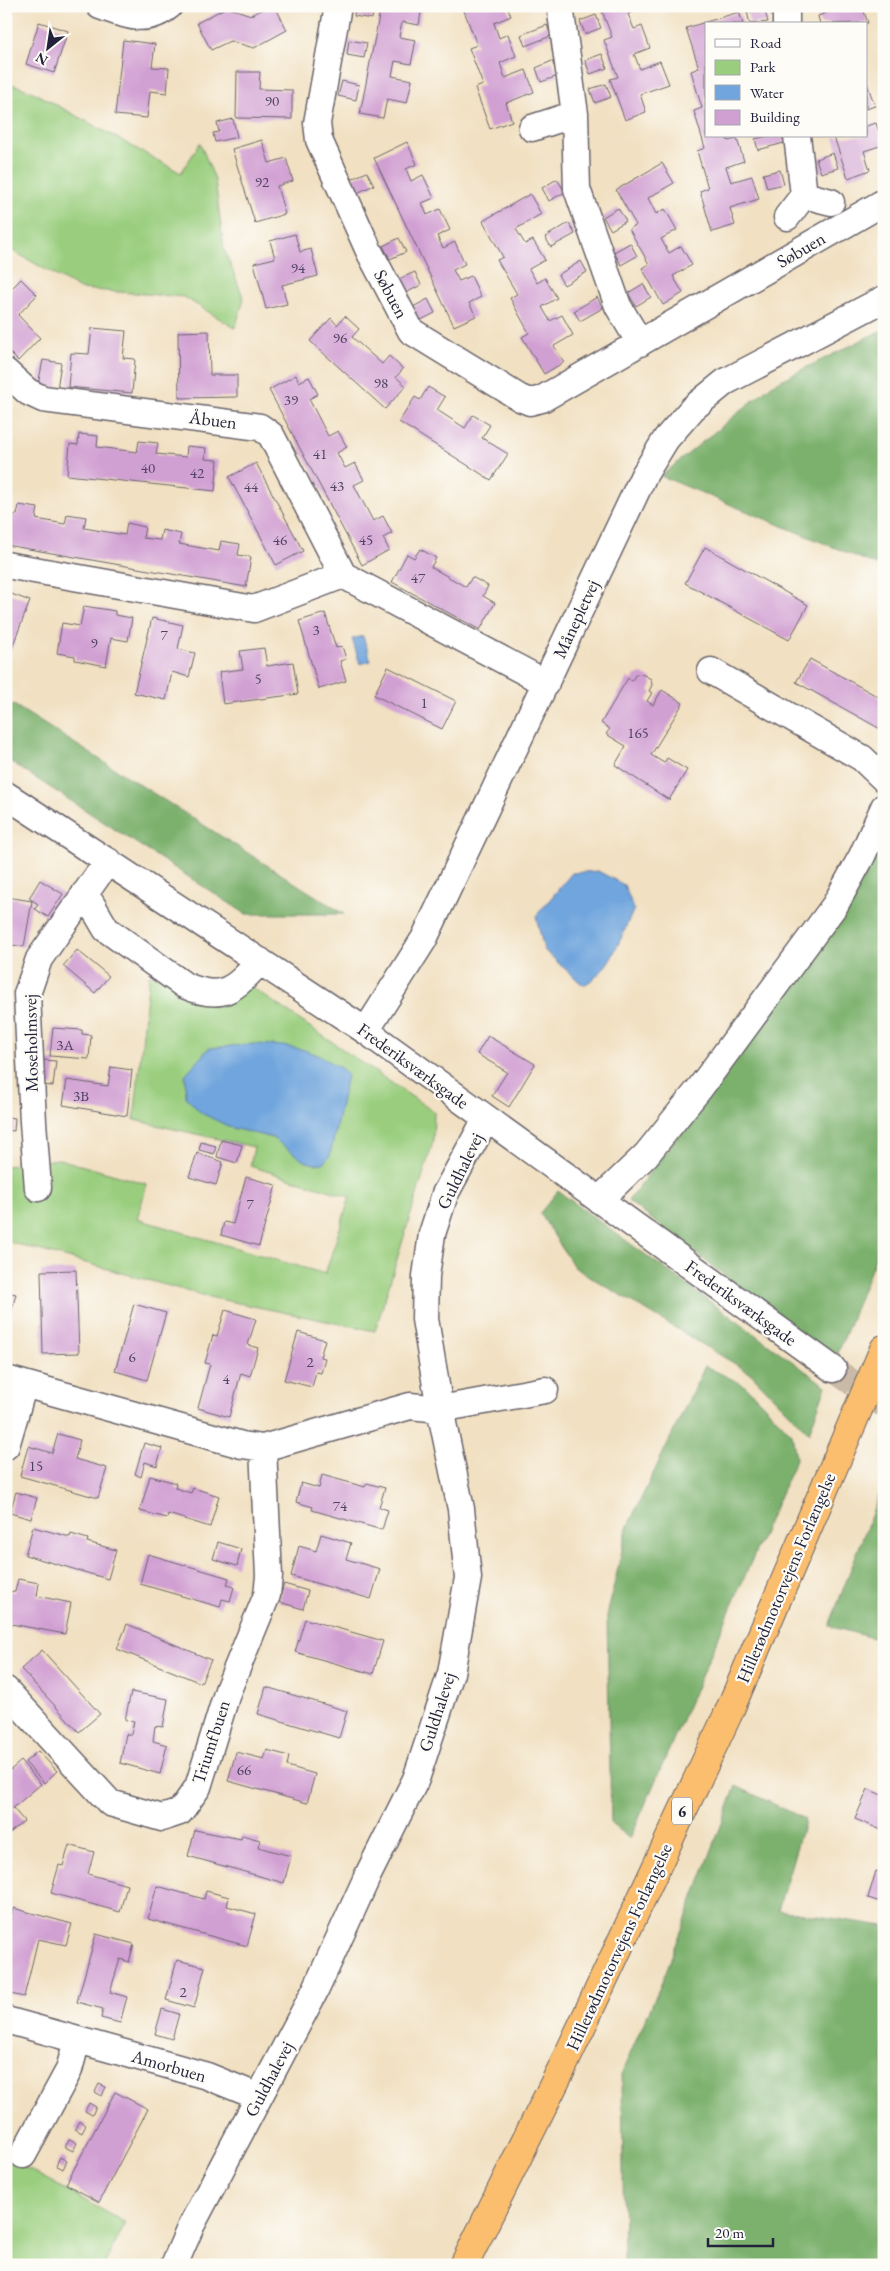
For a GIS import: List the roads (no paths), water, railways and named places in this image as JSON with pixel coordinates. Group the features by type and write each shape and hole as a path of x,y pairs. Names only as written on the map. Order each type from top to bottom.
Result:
{"highway":[{"name":"Hillerødmotorvejens Forlængelse","path":"464,2265 563,2066 728,1714 884,1349"}],"street":[{"path":"100,6 134,18 160,13 169,6"},
{"name":"Søbuen","path":"338,6 317,122 319,140 369,251 411,331 520,398 530,402 542,399 884,202"},
{"path":"560,6 576,114 576,189 618,306 640,343"},
{"path":"786,6 786,22"},
{"path":"532,128 576,114"},
{"path":"798,138 804,195 831,202"},
{"name":"Søbuen","path":"787,217 804,195"},
{"name":"Månepletvej","path":"366,1031 424,939 644,475 666,439 693,408 726,382 884,299"},
{"name":"Åbuen","path":"6,372 28,392 43,399 260,427 271,435 343,575"},
{"path":"6,564 254,609 343,575 546,684"},
{"path":"711,671 862,758 884,779"},
{"name":"Frederiksværksgade","path":"6,795 366,1031 833,1369"},
{"path":"599,1200 646,1155 700,1088 835,905 862,856 884,807"},
{"name":"Moseholmsvej","path":"38,1188 27,994 39,959 108,861"},
{"path":"85,893 106,929 184,985 195,990 215,993 232,989 260,962"},
{"name":"Guldhalevej","path":"174,2265 191,2226 316,1989 368,1874 416,1779 451,1673 468,1578 461,1509 440,1408 425,1319 426,1276 431,1243 445,1194 486,1119"},
{"path":"6,1446 15,1382 242,1445 264,1448 410,1406 440,1408 545,1390"},
{"name":"Triumfbuen","path":"6,1690 110,1803 162,1818 180,1812 198,1787 228,1690 266,1595 269,1576 264,1448"},
{"name":"Amorbuen","path":"6,2020 207,2076 259,2098"},
{"path":"23,2155 69,2070 77,2040"}],"water":[{"path":"363,636 371,661 360,664 352,639"},
{"path":"598,871 624,885 634,909 608,963 592,980 583,985 544,950 536,916 572,873"},
{"path":"255,1044 286,1046 313,1053 336,1065 347,1075 330,1156 323,1163 315,1164 304,1161 273,1138 232,1128 201,1113 186,1097 185,1075 209,1048"}],"tunnel":[{"path":"833,1369 884,1405"}]}
